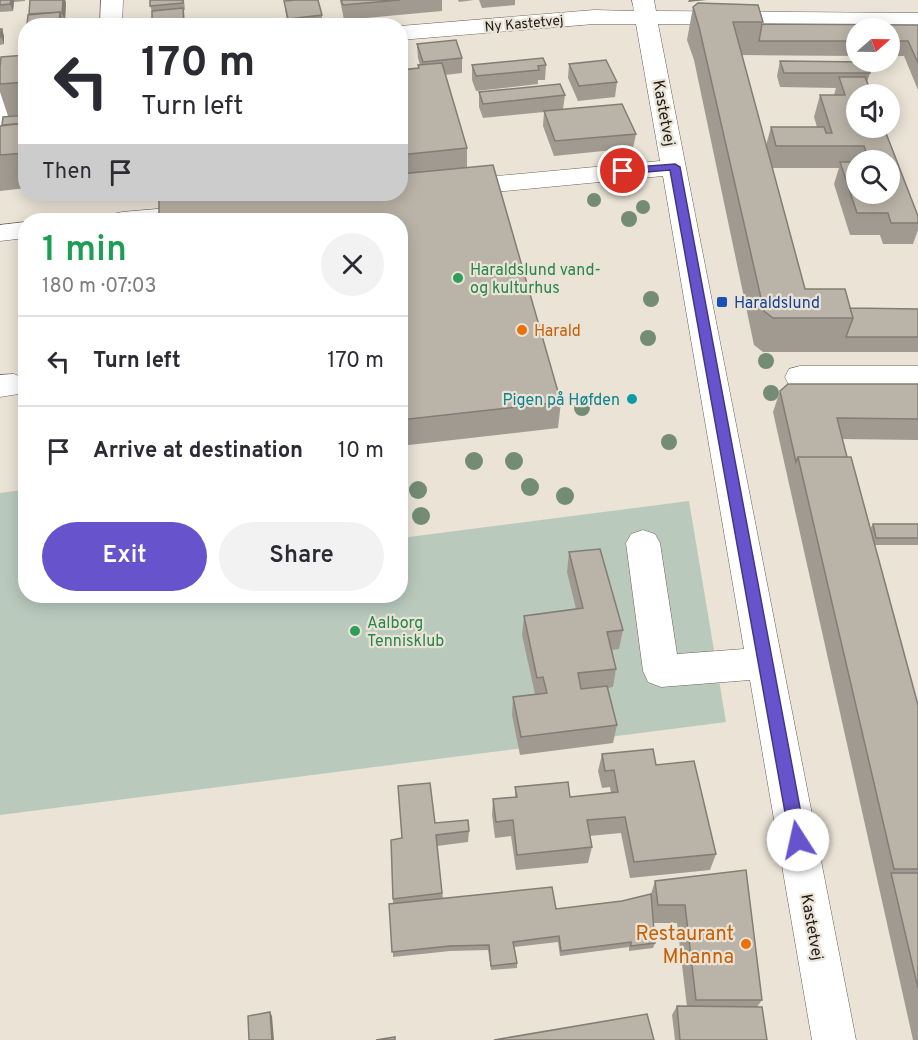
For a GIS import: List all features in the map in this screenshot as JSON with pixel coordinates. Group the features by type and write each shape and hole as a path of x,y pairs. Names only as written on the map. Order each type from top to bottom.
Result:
{"street":[{"path":"111,18 112,0"},
{"name":"Ny Kastetvej","path":"408,32 594,17 645,9 918,20"},
{"name":"Kastetvej","path":"645,9 834,1040"},
{"path":"0,123 11,67"},
{"path":"408,192 675,167"},
{"path":"195,213 226,210"},
{"path":"0,233 18,231"},
{"path":"800,377 918,377"},
{"path":"643,543 661,671 765,663"}],"green space":[{"name":"Aalborg Tennisklub","path":"18,491 18,603 408,603 408,537 689,501 726,722 0,815 0,493"}],"building":[{"path":"0,0 11,0 10,4 0,5"},
{"path":"30,0 63,0 62,13 29,14"},
{"path":"150,0 183,0 183,3 150,6"},
{"path":"318,0 322,15 288,18 284,1"},
{"path":"341,0 400,0 343,5"},
{"path":"698,3 758,5 763,22 733,22 805,289 845,289 853,318 773,318 764,311 693,7"},
{"path":"183,8 184,18 152,18 152,11"},
{"path":"60,12 60,18 28,18 28,15"},
{"path":"762,24 846,25 846,41 759,41"},
{"path":"900,25 918,25 918,63 908,41 900,41"},
{"path":"456,40 462,58 423,62 417,44"},
{"path":"18,56 18,83 0,84 1,57"},
{"path":"543,58 546,65 538,66 539,70 476,76 472,65"},
{"path":"606,60 617,82 579,86 569,64"},
{"path":"780,61 846,62 846,72 870,73 784,73"},
{"path":"442,63 467,148 408,154 408,69 419,68 418,65"},
{"path":"839,77 865,77 868,84 846,84 846,138 888,138 892,150 865,150 864,146 776,146 771,127 824,127 826,133 832,133 820,95 845,95"},
{"path":"560,84 565,95 483,104 479,92"},
{"path":"622,104 636,134 555,141 544,111"},
{"path":"18,116 18,124 2,125 3,117"},
{"path":"18,124 18,154 0,155 0,126"},
{"path":"840,162 846,162 846,180"},
{"name":"Haraldslund vand- og kulturhus","path":"493,165 561,402 408,419 408,213 159,213 159,201 408,201 408,173"},
{"path":"900,169 918,216 918,223 891,223 888,213 857,213 854,204 900,204"},
{"path":"850,308 918,309 918,337 846,337 853,318"},
{"path":"788,384 918,384 918,419 837,418 847,457 798,457 796,462 780,391"},
{"path":"798,457 851,457 918,705 918,869 894,869"},
{"path":"873,524 918,524 918,538 876,538"},
{"path":"600,549 623,630 607,632 616,669 578,673 581,689 607,686 617,725 521,737 513,697 547,693 543,677 537,678 524,616 583,608 569,552"},
{"path":"653,749 656,765 694,761 716,854 634,862 625,817 587,820 592,847 517,855 513,820 496,822 493,799 517,797 515,787 568,782 570,797 618,792 614,770 605,771 602,754"},
{"path":"430,783 435,823 468,820 469,831 436,835 442,893 393,899 391,840 402,838 398,786"},
{"path":"746,870 762,1000 696,1000 685,905 658,905 655,881"},
{"path":"891,873 918,873 918,988"},
{"path":"552,887 556,909 622,901 651,894 655,943 631,946 631,942 561,951 559,936 513,942 517,963 491,966 489,945 450,946 392,952 389,904"},
{"path":"677,1006 762,1007 767,1040 680,1040"},
{"path":"270,1012 272,1040 249,1040 248,1016"},
{"path":"647,1014 654,1040 494,1040"},
{"path":"395,1037 395,1040 376,1040"}],"place":[{"name":"Haraldslund vand- og kulturhus","path":"458,278"},
{"name":"Haraldslund","path":"722,302"},
{"name":"Harald","path":"522,330"},
{"name":"Pigen på Høfden","path":"632,399"},
{"name":"Aalborg Tennisklub","path":"355,631"},
{"name":"Restaurant Mhanna","path":"746,944"}],"route":[{"path":"623,171 675,167 798,840"}]}
